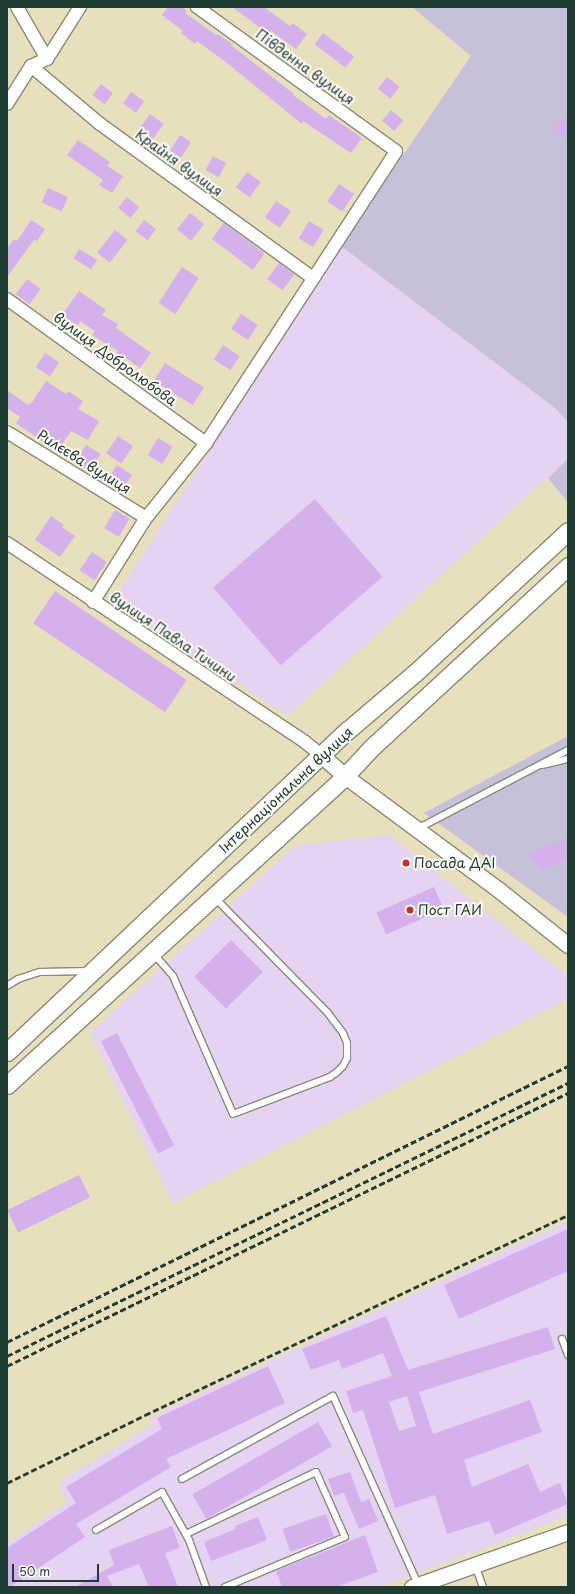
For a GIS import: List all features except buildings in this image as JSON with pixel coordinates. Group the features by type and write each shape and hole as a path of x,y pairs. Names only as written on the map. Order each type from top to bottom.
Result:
{"main road":[{"name":"Інтернаціональна вулиця","path":"7,1052 348,730 416,672 568,531"},
{"name":"Інтернаціональна вулиця","path":"7,1085 345,776 375,744 568,566"}],"street":[{"path":"17,7 47,59"},
{"path":"7,104 31,66 47,59 80,7"},
{"name":"Південна вулиця","path":"197,7 396,151 313,278"},
{"name":"Крайня вулиця","path":"31,66 100,124 313,278"},
{"path":"93,602 146,518 206,443 313,278"},
{"name":"вулиця Добролюбова","path":"7,299 206,443"},
{"name":"Рилєєва вулиця","path":"7,432 146,518"},
{"name":"вулиця Павла Тичини","path":"7,543 93,602 305,742 322,756"},
{"path":"322,756 345,776 417,829 568,945"},
{"path":"416,1586 568,1532"}],"lane":[{"path":"417,829 568,750"},
{"path":"532,768 568,759"},
{"path":"152,952 173,976 233,1114 330,1077 337,1072 343,1066 346,1058 347,1043 343,1033 326,1012 213,896"},
{"path":"7,986 18,979 40,972 94,971"},
{"path":"562,1339 568,1355"},
{"path":"182,1479 333,1396 416,1586"},
{"path":"186,1534 316,1472 345,1537 225,1587"},
{"path":"96,1530 162,1492 186,1534 206,1587"},
{"path":"475,1565 483,1587"}],"shaded area":[{"path":"412,7 568,7 568,422 555,408 341,246 471,56"},
{"path":"341,246 555,408 568,422 568,459 288,716 113,601"},
{"path":"568,459 568,503 548,478"},
{"path":"568,736 568,917 424,813"},
{"path":"389,835 568,976 568,999 173,1203 90,1033 296,845"},
{"path":"568,1221 568,1516 381,1587 7,1587 7,1544 67,1502 59,1482 153,1424 149,1418"}],"railway":[{"path":"7,1342 568,1066"},
{"path":"7,1356 568,1083"},
{"path":"7,1366 568,1093"},
{"path":"7,1483 145,1415 568,1215"}],"place":[{"name":"Посада ДАІ","path":"406,863"},
{"name":"Пост ГАИ","path":"410,910"}]}
